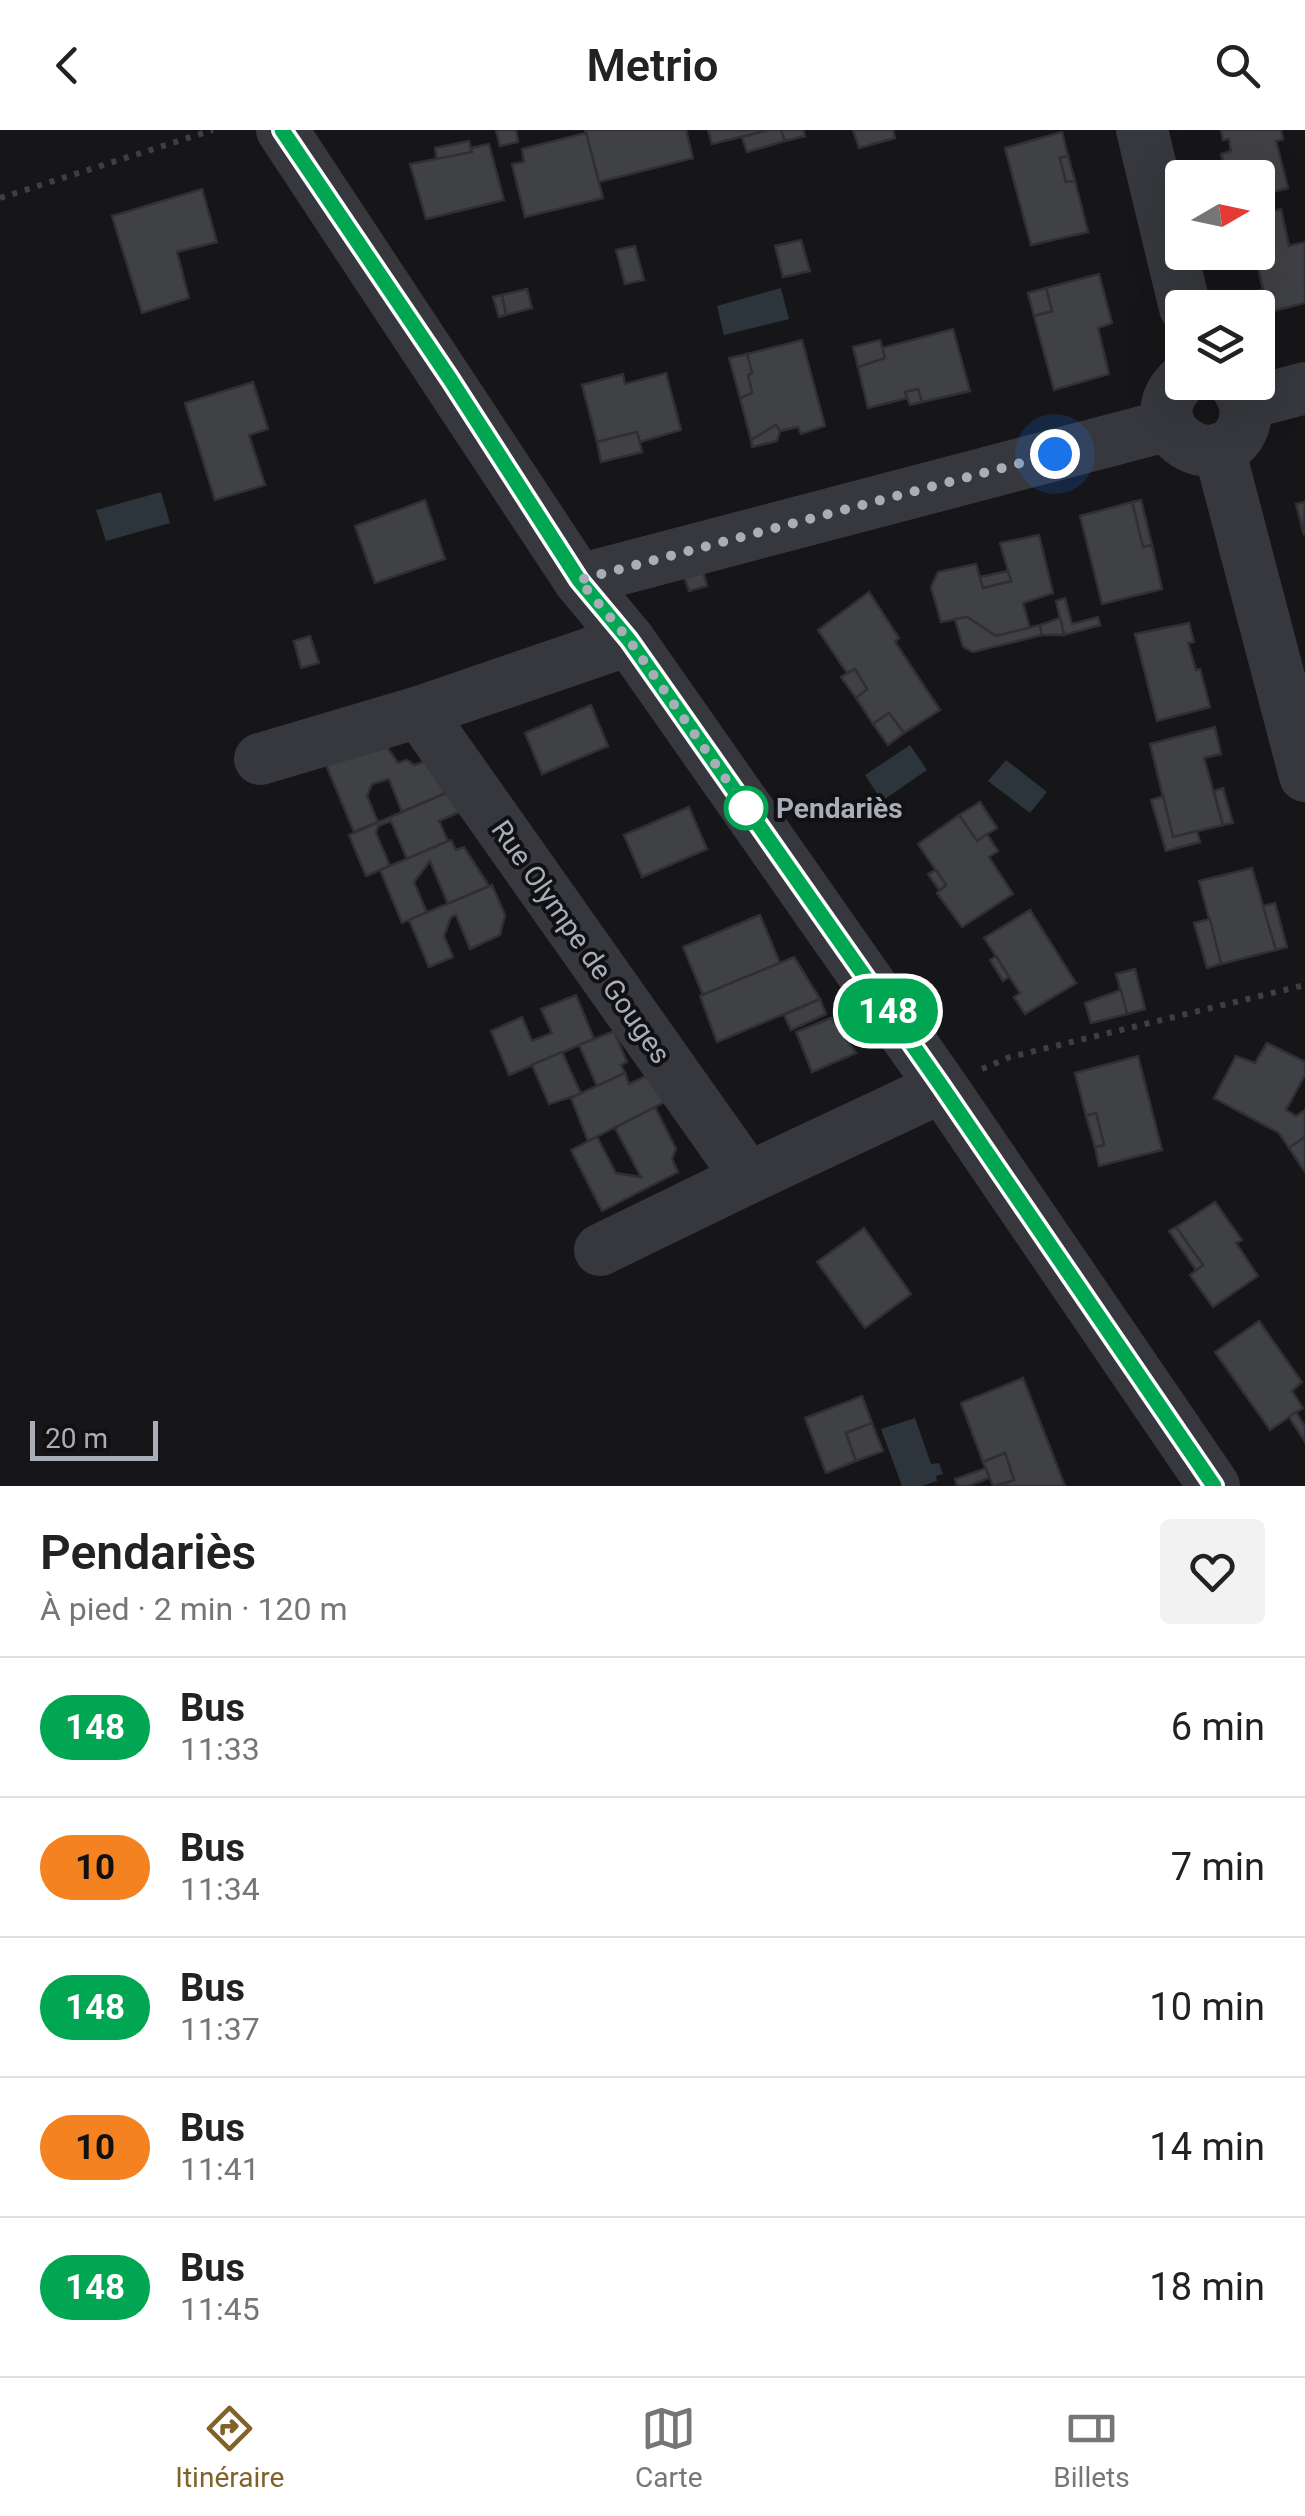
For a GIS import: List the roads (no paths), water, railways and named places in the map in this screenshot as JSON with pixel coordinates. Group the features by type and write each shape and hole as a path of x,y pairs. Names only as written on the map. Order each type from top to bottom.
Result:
{"street":[{"path":"282,130 450,379 579,580 629,640 942,1087 1214,1486"},
{"path":"1142,130 1181,290"},
{"path":"1275,390 1305,388"},
{"path":"579,580 1176,402 1184,444 1207,451 1219,450 1239,434 1245,422 1240,400"},
{"path":"1219,450 1305,776"},
{"path":"260,759 418,712 629,640"},
{"name":"Rue Olympe de Gouges","path":"418,712 748,1178"},
{"path":"600,1250 942,1087"}],"place":[{"name":"Pendariès","path":"746,808"}]}
